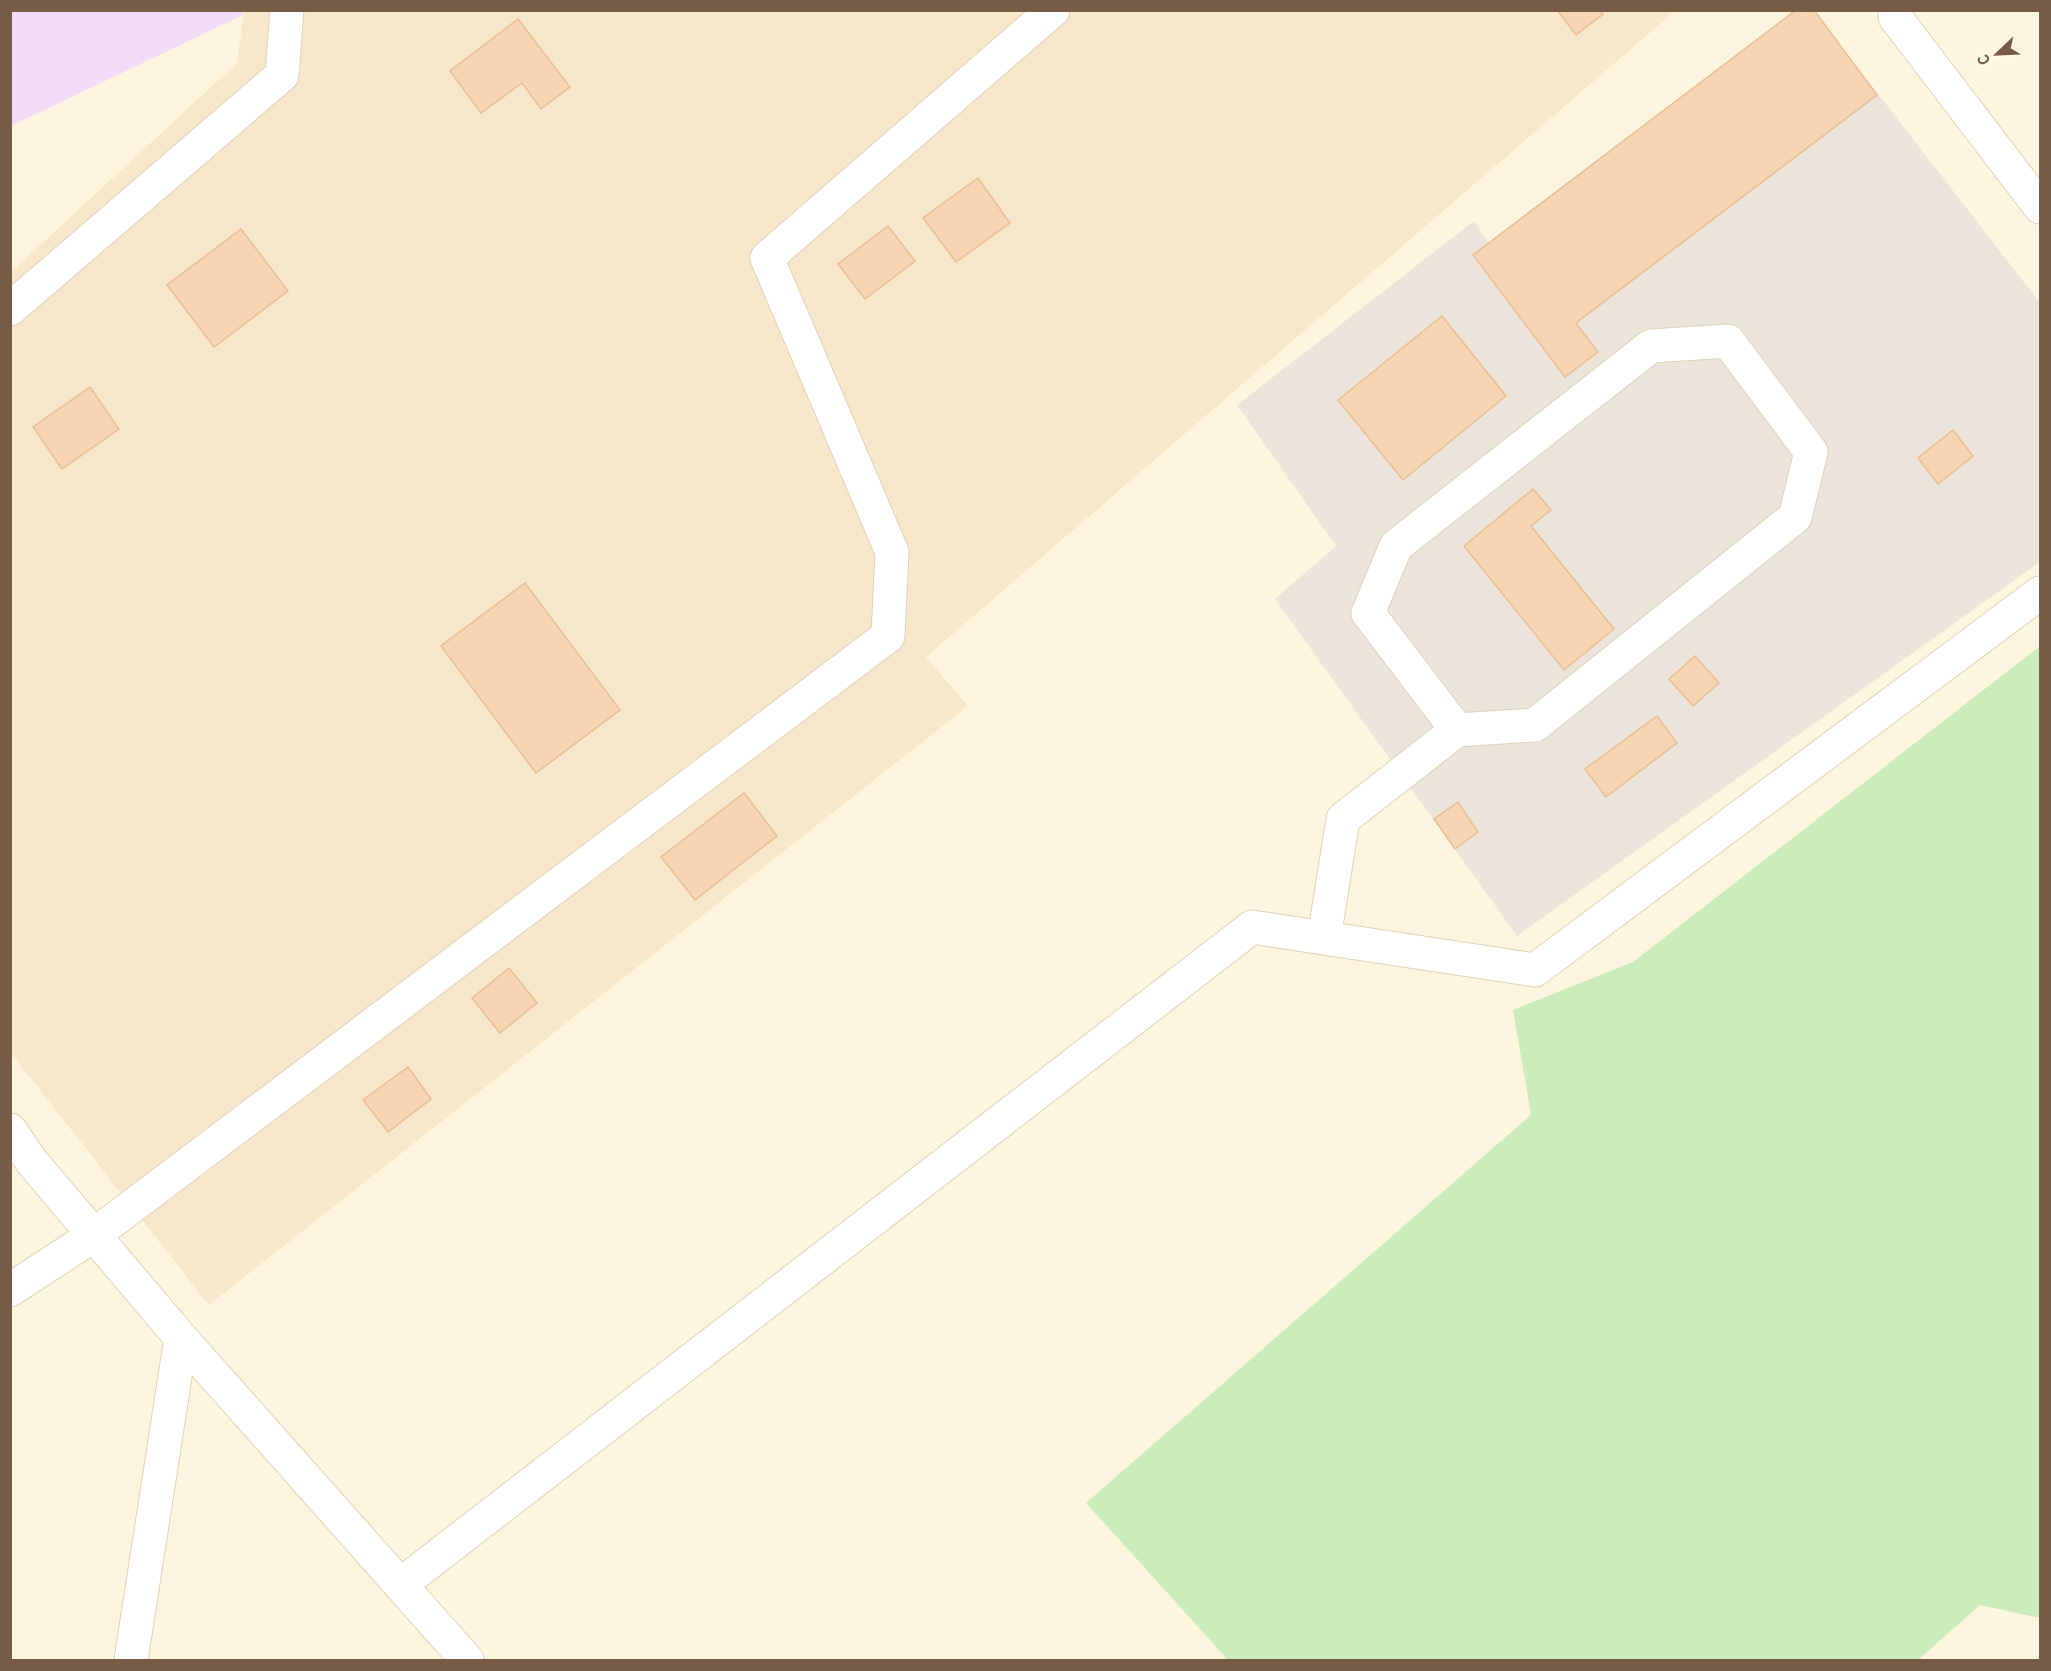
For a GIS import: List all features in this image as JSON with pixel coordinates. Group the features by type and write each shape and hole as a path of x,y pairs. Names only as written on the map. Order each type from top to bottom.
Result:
{"street":[{"path":"10,309 282,75 287,10"},
{"path":"10,1290 94,1235 888,636 892,552 767,258 1053,10"},
{"path":"1895,17 2040,207"},
{"path":"1324,938 1343,819 1457,730 1535,725 1795,517 1811,452 1728,341 1651,346 1396,546 1368,613 1457,730"},
{"path":"400,1585 1252,927 1535,970 2040,593"},
{"path":"10,1130 32,1162 182,1338 467,1660"},
{"path":"131,1660 182,1338"}],"shaded area":[{"path":"11,10 241,10 243,15 11,126"},
{"path":"244,11 1675,11 926,657 968,706 209,1305 11,1053 11,272 237,63"},
{"path":"1796,11 1814,11 2040,303 2040,562 1517,936 1275,599 1336,546 1237,405 1474,221 1489,243"}],"green space":[{"path":"2040,646 2040,1618 1980,1605 1918,1660 1228,1660 1086,1503 1531,1115 1513,1010 1633,962"}],"building":[{"path":"1557,10 1600,10 1603,14 1576,35"},
{"path":"1796,10 1814,10 1877,95 1576,323 1598,352 1565,377 1473,255"},
{"path":"518,19 570,87 541,109 522,83 481,113 450,71"},
{"path":"978,178 1010,223 956,262 923,218"},
{"path":"888,226 915,261 865,299 838,264"},
{"path":"241,229 288,291 214,347 167,285"},
{"path":"1442,316 1506,396 1403,480 1338,400"},
{"path":"90,387 119,429 62,469 33,427"},
{"path":"1953,430 1973,456 1938,484 1918,458"},
{"path":"1533,489 1551,510 1531,526 1614,629 1564,670 1464,546"},
{"path":"525,583 620,710 536,773 441,646"},
{"path":"1695,656 1719,683 1693,706 1669,679"},
{"path":"1657,716 1677,743 1606,797 1585,769"},
{"path":"744,793 777,836 695,900 661,857"},
{"path":"1458,802 1478,832 1455,849 1434,819"},
{"path":"509,968 537,1003 500,1033 472,998"},
{"path":"408,1067 431,1099 388,1132 363,1100"}]}
